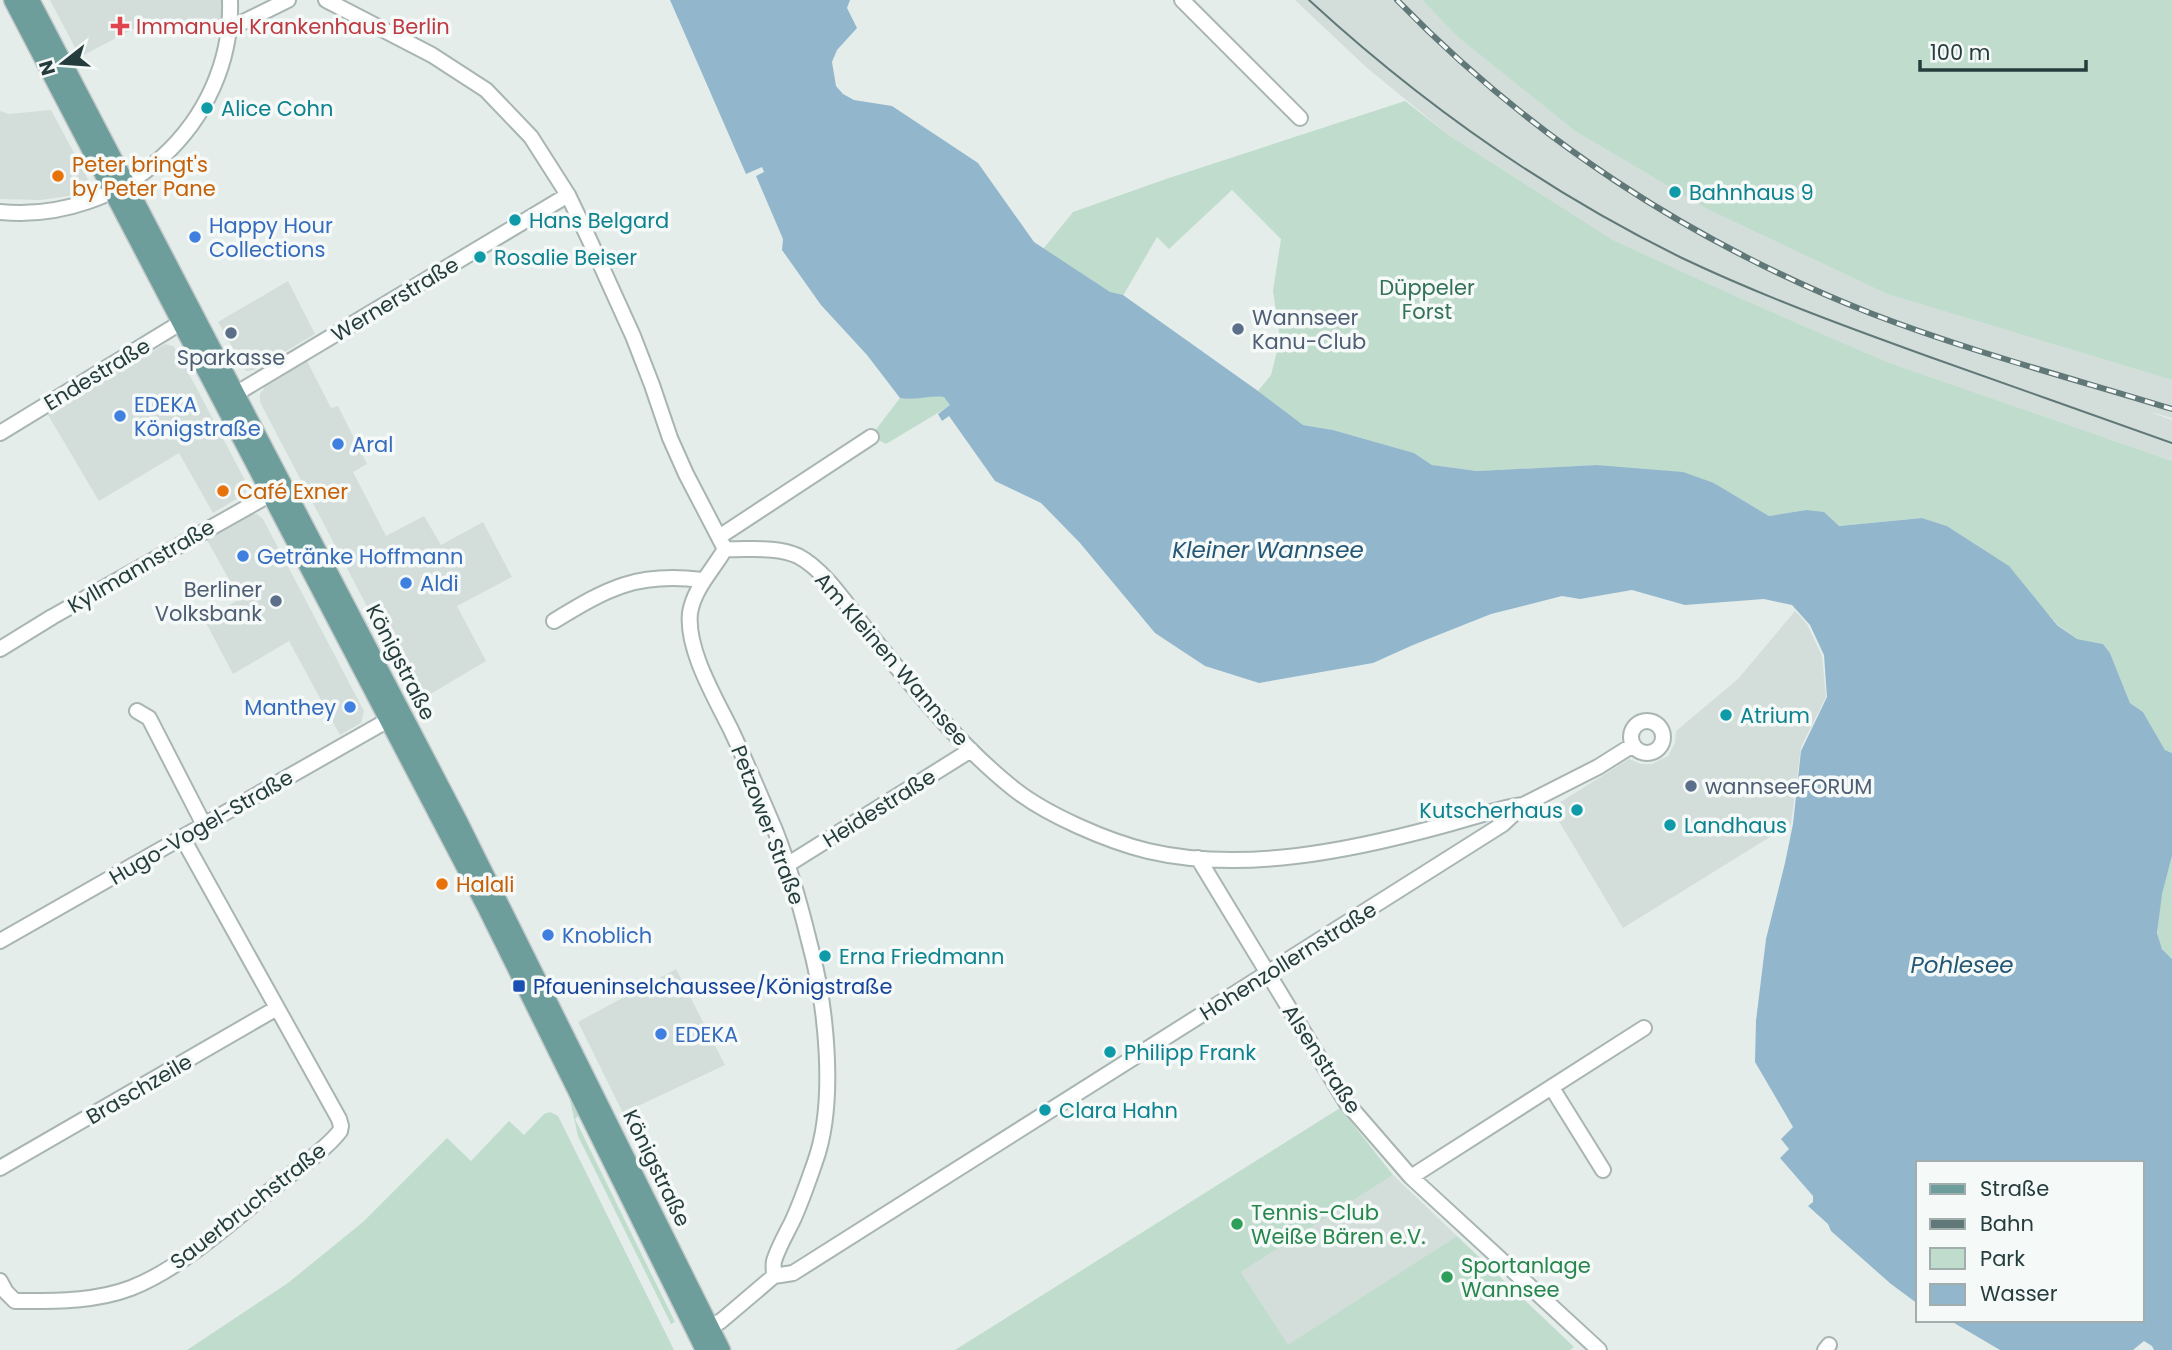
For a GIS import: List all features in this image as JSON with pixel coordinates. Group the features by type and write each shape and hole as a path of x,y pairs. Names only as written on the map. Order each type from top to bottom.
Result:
{"main road":[{"name":"Königstraße","path":"13,0 120,188"},
{"name":"Königstraße","path":"30,0 120,188 396,716 509,952 704,1337 721,1350"}],"street":[{"path":"0,212 51,211 87,203 120,188 149,169 171,149 195,119 216,78 229,29 230,0"},
{"path":"229,29 288,0"},
{"path":"326,0 432,55 486,90 531,137 568,195 632,336 686,474 722,543 871,437"},
{"path":"1182,0 1300,118"},
{"name":"Wernerstraße","path":"229,398 568,195"},
{"name":"Endestraße","path":"0,433 187,318"},
{"name":"Kyllmannstraße","path":"0,649 278,490"},
{"name":"Petzower Straße","path":"722,543 716,564 702,580 691,612 690,629 695,654 756,786 787,865 807,932 825,1024 825,1100 816,1159 774,1262 774,1276"},
{"name":"Am Kleinen Wannsee","path":"722,543 778,550 799,556 821,573 919,695 971,750 1015,790 1057,815 1103,835 1148,850 1198,859 1260,859 1320,853 1443,826 1499,808 1523,805"},
{"path":"554,621 610,590 644,579 675,577 702,580"},
{"path":"137,711 149,718 204,825"},
{"name":"Hugo-Vogel-Straße","path":"0,941 396,716"},
{"name":"Hohenzollernstraße","path":"704,1337 774,1276 793,1273 1503,824 1523,805 1598,767 1633,745"},
{"name":"Heidestraße","path":"787,865 971,750"},
{"name":"Sauerbruchstraße","path":"0,1281 15,1301 68,1301 130,1288 156,1276 184,1258 340,1131 338,1119 182,837"},
{"name":"Alsenstraße","path":"1198,859 1346,1102 1411,1177 1599,1350"},
{"name":"Braschzeile","path":"0,1168 277,1008"},
{"path":"1411,1177 1644,1028"},
{"path":"1552,1087 1603,1170"}],"shaded area":[{"name":"Immanuel Krankenhaus Berlin","path":"50,0 222,0 221,23 133,29 80,57"},
{"path":"1295,0 1422,0 1459,38 1575,131 1707,209 1887,294 2172,380 2172,418 2147,411 2172,420 2172,461 1887,362 1613,240 1450,136 1366,67"},
{"path":"51,110 89,181 87,189 68,196 41,200 0,199 0,111 9,114"},
{"path":"288,281 315,334 254,370 246,371 218,322"},
{"path":"165,344 173,346 177,351 247,484 245,494 213,513 179,453 99,501 48,415"},
{"path":"306,359 331,408 338,406 367,464 353,472 386,536 424,516 441,545 483,522 512,577 457,606 486,661 417,702 260,402 260,394 264,389 262,385"},
{"path":"251,514 257,514 263,519 364,711 361,723 340,735 289,641 233,674 204,619 240,599 207,540"},
{"name":"wannseeFORUM","path":"1795,611 1807,624 1822,656 1826,697 1801,747 1791,824 1623,928 1551,808 1629,759 1641,764 1652,764 1668,756 1675,743 1676,731 1738,679"},
{"path":"676,969 725,1065 623,1113 578,1022"},
{"path":"1393,1175 1457,1236 1288,1346 1241,1272"}],"green space":[{"path":"1422,0 2172,0 2172,380 1887,294 1707,209 1575,131 1459,38"},
{"name":"Düppeler Forst","path":"1405,101 1450,136 1613,240 1887,362 2172,461 2172,753 2165,750 2143,712 2130,703 2110,653 2103,644 2077,639 2057,624 2034,598 1981,548 1947,526 1922,518 1839,526 1806,510 1769,516 1714,483 1596,465 1477,471 1432,465 1414,453 1333,430 1303,425 1258,391 1271,375 1280,339 1273,291 1281,239 1232,190 1169,249 1157,237 1101,334 1027,269 1073,212"},
{"path":"944,396 951,405 886,444 871,436 900,398"},
{"path":"2172,856 2172,959 2161,946 2157,926"},
{"path":"569,1096 581,1113 575,1119 675,1322 671,1324 578,1136"},
{"name":"Tennis-Club Weiße Bären e.V.","path":"1340,1108 1393,1175 1241,1272 1288,1345 1457,1236 1574,1347 1570,1350 955,1350"},
{"path":"550,1112 558,1116 674,1350 187,1350 288,1283 363,1222 447,1138 471,1161 509,1121 524,1135 544,1114"}],"water":[{"path":"670,0 850,0 847,8 857,28 837,50 832,62 836,86 843,94 854,100 892,106 978,163 1034,242 1110,292 1123,295 1303,425 1333,430 1414,453 1432,465 1477,471 1596,465 1683,472 1714,483 1769,516 1806,510 1824,512 1839,526 1922,518 1947,526 2009,566 2057,625 2077,639 2103,644 2110,653 2130,703 2143,712 2165,750 2172,753 2172,856 2162,894 2157,933 2162,949 2172,959 2172,1350 2154,1350 2144,1341 2133,1350 2000,1350 1952,1322 2144,1322 2144,1161 1916,1161 1916,1303 1831,1231 1828,1224 1808,1206 1813,1202 1813,1196 1780,1158 1789,1149 1781,1139 1793,1127 1755,1062 1756,1021 1766,939 1793,824 1801,751 1827,697 1824,655 1810,625 1792,605 1764,599 1685,605 1632,590 1580,599 1562,596 1491,614 1373,663 1259,683 1205,666 1155,633 1080,543 1041,503 995,481 949,416 942,421 938,414 950,405 944,397 900,398 867,355 821,305 782,250 783,239 756,176 764,172 762,167 746,174"}],"tram line":[{"path":"1309,0 1440,109 1533,174 1631,232 1742,285 1834,322 2172,443"}],"railway":[{"path":"1397,0 1448,50 1558,141 1617,182 1740,254 1804,285 1907,327 2172,409"}],"place":[{"name":"Immanuel Krankenhaus Berlin","path":"120,26"},
{"name":"Alice Cohn","path":"207,108"},
{"name":"Peter bringt's by Peter Pane","path":"58,176"},
{"name":"Bahnhaus 9","path":"1675,192"},
{"name":"Hans Belgard","path":"515,220"},
{"name":"Happy Hour Collections","path":"195,237"},
{"name":"Rosalie Beiser","path":"480,257"},
{"name":"Wannseer Kanu-Club","path":"1238,329"},
{"name":"Sparkasse","path":"231,333"},
{"name":"EDEKA Königstraße","path":"120,416"},
{"name":"Aral","path":"338,444"},
{"name":"Café Exner","path":"223,491"},
{"name":"Getränke Hoffmann","path":"243,556"},
{"name":"Aldi","path":"406,583"},
{"name":"Berliner Volksbank","path":"276,601"},
{"name":"Manthey","path":"350,707"},
{"name":"Atrium","path":"1726,715"},
{"name":"wannseeFORUM","path":"1691,786"},
{"name":"Kutscherhaus","path":"1577,810"},
{"name":"Landhaus","path":"1670,825"},
{"name":"Halali","path":"442,884"},
{"name":"Knoblich","path":"548,935"},
{"name":"Erna Friedmann","path":"825,956"},
{"name":"Pfaueninselchaussee/Königstraße","path":"519,986"},
{"name":"EDEKA","path":"661,1034"},
{"name":"Philipp Frank","path":"1110,1052"},
{"name":"Clara Hahn","path":"1045,1110"},
{"name":"Tennis-Club Weiße Bären e.V.","path":"1237,1224"},
{"name":"Sportanlage Wannsee","path":"1447,1277"}],"water label":[{"name":"Kleiner Wannsee","path":"1268,550"},
{"name":"Pohlesee","path":"1962,965"}]}
